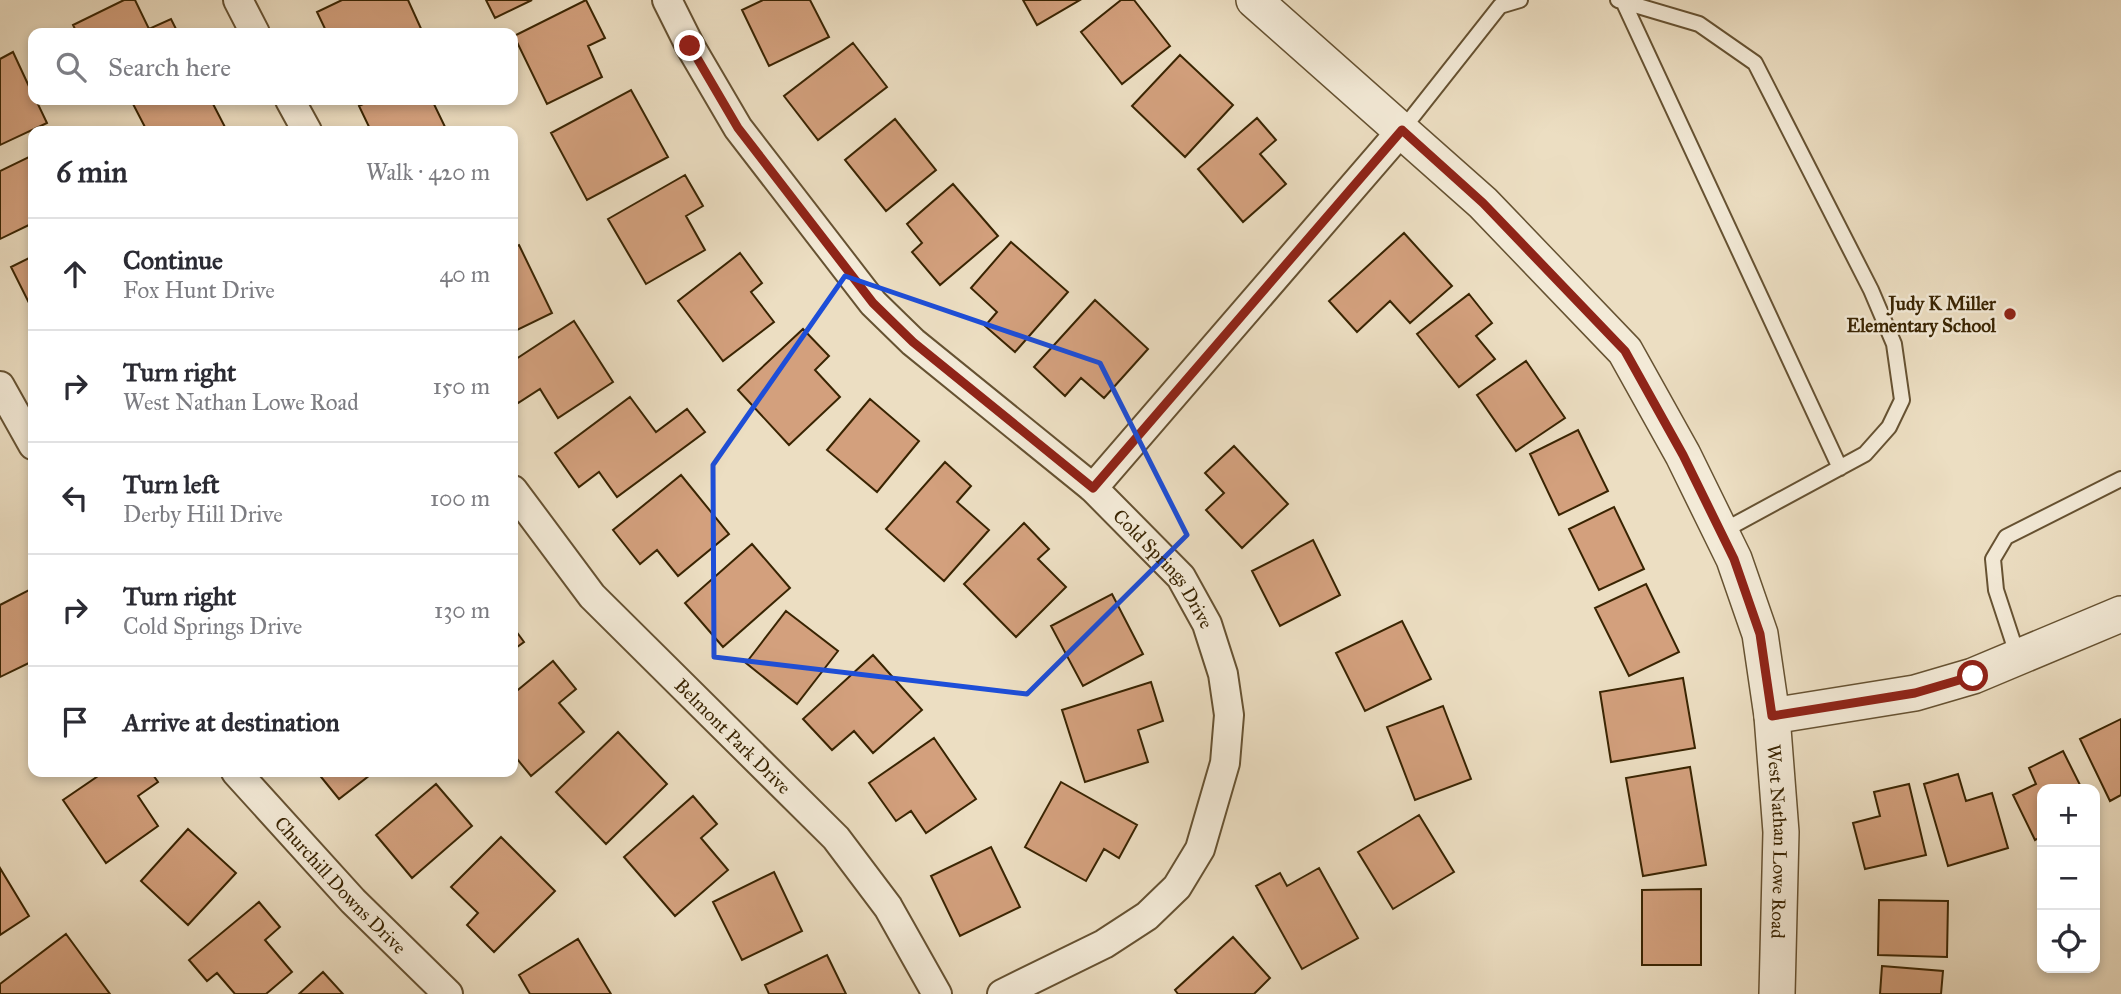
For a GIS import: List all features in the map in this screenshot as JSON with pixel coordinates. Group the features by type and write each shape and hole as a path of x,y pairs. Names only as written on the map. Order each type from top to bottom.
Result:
{"street":[{"path":"238,0 252,28"},
{"name":"Cold Springs Drive","path":"667,0 690,46 738,128 873,303 913,342 1093,488 1181,577 1207,624 1223,674 1229,715 1224,763 1200,849 1177,887 1147,916 1104,944 1002,994"},
{"name":"West Nathan Lowe Road","path":"1254,0 1483,203 1625,351 1683,455 1734,559 1760,634 1772,716 1781,832 1777,994"},
{"path":"293,105 304,126"},
{"path":"1093,488 1402,130"},
{"path":"0,386 28,436"},
{"name":"Belmont Park Drive","path":"518,497 592,596 836,838 887,907 937,994"},
{"path":"1772,716 1915,693 1973,676 2121,614"},
{"name":"Churchill Downs Drive","path":"241,777 353,901 449,994"}],"lane":[{"path":"1402,130 1500,6 1520,0"},
{"path":"1620,1 1840,467"},
{"path":"1620,1 1699,24 1755,63 1871,290 1894,344 1902,400 1889,427 1865,454 1721,532"},
{"path":"2018,657 1996,590 1993,559 2006,537 2121,479"}],"highlighted area":[{"path":"845,276 1100,363 1187,535 1027,694 714,657 713,465"}],"building":[{"path":"124,0 135,0 149,28 74,28 73,25"},
{"path":"342,0 408,0 421,28 325,28 317,12"},
{"path":"486,0 532,0 495,18"},
{"path":"586,0 605,38 588,46 602,77 547,104 518,44 518,34"},
{"path":"763,0 810,0 829,37 769,66 742,10"},
{"path":"1023,0 1080,0 1037,25"},
{"path":"1121,0 1134,0 1170,46 1122,84 1081,32"},
{"path":"171,19 176,28 151,28"},
{"path":"853,43 887,87 818,140 784,96"},
{"path":"13,52 28,84 28,105 38,105 47,123 28,126 28,132 0,145 0,59"},
{"path":"1180,55 1233,105 1185,157 1132,106"},
{"path":"631,90 668,157 587,200 551,133"},
{"path":"134,105 214,105 224,126 144,126"},
{"path":"434,105 445,126 369,126 359,106"},
{"path":"1257,118 1276,140 1260,154 1286,184 1243,222 1198,169"},
{"path":"895,119 936,170 886,211 845,160"},
{"path":"28,157 28,225 0,239 0,171"},
{"path":"685,175 703,206 686,216 705,250 646,284 608,219"},
{"path":"953,184 998,236 940,285 912,252 922,243 907,224"},
{"path":"1404,233 1452,286 1410,323 1390,301 1357,332 1329,301"},
{"path":"1011,242 1068,292 1015,352 985,326 997,312 971,288"},
{"path":"518,246 552,313 518,330"},
{"path":"740,253 762,283 751,292 774,322 723,361 678,301"},
{"path":"28,258 28,301 11,267"},
{"path":"1469,294 1492,323 1476,336 1495,359 1459,387 1417,334"},
{"path":"1095,300 1148,349 1104,398 1081,378 1065,396 1034,367"},
{"path":"574,321 613,382 558,418 540,389 518,403 518,358"},
{"path":"803,329 829,356 815,370 840,397 789,445 738,390"},
{"path":"1526,361 1565,418 1516,451 1477,395"},
{"path":"630,397 656,432 687,409 705,432 617,497 599,472 579,487 555,453"},
{"path":"870,399 919,441 877,492 827,450"},
{"path":"1578,430 1608,491 1559,515 1530,454"},
{"path":"1234,446 1288,504 1242,548 1206,510 1224,493 1205,473"},
{"path":"945,462 971,486 957,502 989,530 944,581 886,529"},
{"path":"681,475 729,534 678,576 657,550 640,564 613,530"},
{"path":"1614,507 1644,569 1599,590 1569,529"},
{"path":"1024,523 1049,549 1038,559 1066,587 1016,637 964,584"},
{"path":"1313,540 1340,595 1280,626 1252,571"},
{"path":"752,544 790,588 723,647 685,603"},
{"path":"1646,584 1679,652 1629,676 1595,608"},
{"path":"28,591 28,663 0,677 0,605"},
{"path":"1112,594 1143,654 1083,686 1051,626"},
{"path":"786,611 838,651 797,704 746,663"},
{"path":"1402,621 1431,679 1365,711 1336,653"},
{"path":"518,634 524,642 518,646"},
{"path":"873,655 922,710 873,753 854,731 832,750 803,719"},
{"path":"553,661 576,689 559,703 584,732 531,776 518,760 518,690"},
{"path":"1683,678 1695,748 1611,762 1600,692"},
{"path":"1151,682 1163,721 1138,730 1148,762 1085,782 1062,710"},
{"path":"1443,706 1471,779 1415,800 1387,727"},
{"path":"2121,719 2121,795 2110,801 2080,739"},
{"path":"618,732 667,784 606,844 556,792"},
{"path":"934,738 976,799 926,833 911,811 896,821 869,783"},
{"path":"2063,751 2080,784 2037,784 2035,840 2013,795 2036,784 2029,768"},
{"path":"1690,767 1706,865 1643,876 1626,778"},
{"path":"1958,774 1966,801 1992,793 2008,848 1948,866 1924,784"},
{"path":"97,777 154,777 158,782 138,796 158,826 106,863 63,800"},
{"path":"321,777 368,777 339,799"},
{"path":"1061,782 1137,825 1119,858 1104,849 1086,881 1025,847"},
{"path":"436,784 472,826 412,878 376,835"},
{"path":"1909,784 1926,855 1865,869 1853,823 1880,816 1874,792"},
{"path":"693,796 717,824 701,838 728,870 675,916 624,857"},
{"path":"1419,815 1454,872 1393,909 1358,852"},
{"path":"188,829 236,873 188,925 141,881"},
{"path":"501,837 555,891 494,952 467,925 478,913 451,887"},
{"path":"991,847 1020,907 960,936 931,876"},
{"path":"0,868 29,916 0,935"},
{"path":"1319,868 1358,938 1302,969 1256,886 1280,873 1287,886"},
{"path":"774,872 802,931 742,960 713,902"},
{"path":"1701,889 1701,965 1642,965 1642,890"},
{"path":"1879,900 1948,901 1947,957 1878,955"},
{"path":"259,902 280,927 265,940 292,972 266,994 235,994 217,973 207,981 189,960"},
{"path":"66,934 110,994 0,994 0,984"},
{"path":"1233,937 1270,978 1254,994 1178,994 1175,990"},
{"path":"578,939 611,994 530,994 519,975"},
{"path":"827,955 846,994 769,994 765,985"},
{"path":"1882,966 1943,971 1941,994 1880,994"},
{"path":"323,972 343,994 299,994"}],"place":[{"name":"Judy K Miller Elementary School","path":"2010,314"}],"route":[{"path":"690,46 738,128 873,303 913,342 1093,488 1402,130 1483,203 1625,351 1683,455 1734,559 1760,634 1772,716 1915,693 1973,676"}]}
